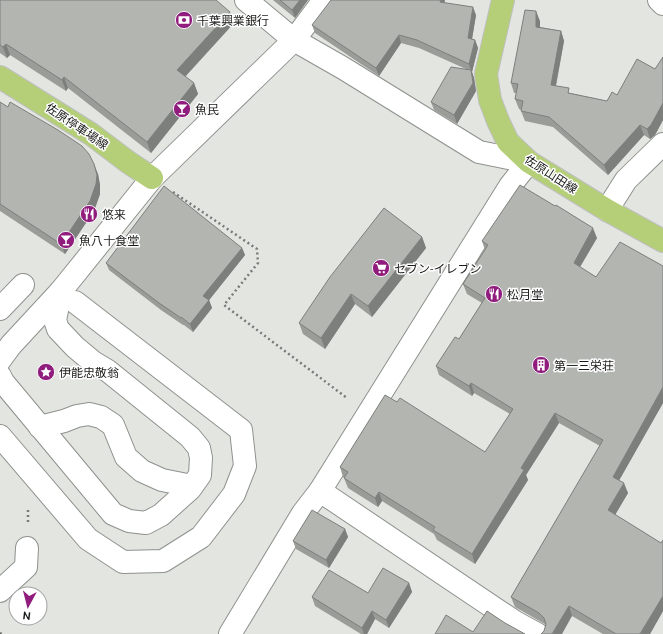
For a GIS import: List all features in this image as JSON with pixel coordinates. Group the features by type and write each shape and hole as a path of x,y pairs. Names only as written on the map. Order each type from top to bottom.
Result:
{"main road":[{"name":"佐原山田線","path":"503,0 486,74 490,100 508,142 529,162 607,210 663,241"},
{"name":"佐原停車場線","path":"0,77 91,134 152,178"}],"street":[{"path":"230,634 303,514 320,491 510,186 529,162 479,152 343,68 294,40 246,0"},
{"path":"0,376 3,382 113,514 129,521 146,523 161,516 192,486 200,475 201,458 198,448 190,437 108,371 93,362 75,347 58,329 55,320 68,296 152,178 294,40 324,0"},
{"path":"659,0 663,4"},
{"path":"607,210 626,180 663,144"},
{"path":"0,309 23,285"},
{"path":"0,360 17,339 68,296"},
{"path":"0,436 32,482 88,539 123,562 163,561 201,537 234,494 245,466 241,430 68,296"},
{"path":"17,339 37,334 46,334 59,338 75,347"},
{"path":"40,427 64,421 76,416 89,414 101,417 113,425 126,457 142,471 162,480 192,486"},
{"path":"320,491 516,622 537,634"},
{"path":"0,591 26,567 27,548"}],"path":[{"path":"152,178 257,249 258,263 224,305 368,414"},
{"path":"27,548 32,482"}],"building":[{"path":"0,0 216,0 230,12 177,70 194,83 147,142 64,77 62,80 6,44 3,47 0,45"},
{"path":"280,0 300,0 292,10"},
{"path":"331,0 441,0 440,2 473,7 468,38 475,40 469,64 417,40 399,35 376,68 312,25"},
{"path":"525,10 536,11 536,27 561,31 551,85 569,88 568,93 607,101 612,92 617,95 637,59 655,69 663,57 663,103 651,125 647,129 640,125 604,165 549,117 521,111 523,101 515,99 518,84 511,83"},
{"path":"451,67 471,70 473,83 454,115 431,102"},
{"path":"0,102 8,107 10,102 58,130 82,146 89,154 94,164 97,175 96,184 90,201 61,244 0,204"},
{"path":"520,185 593,228 574,263 596,277 620,242 663,266 663,387 613,477 624,483 608,510 661,543 663,540 663,596 640,634 616,634 569,606 552,634 541,634 544,631 546,624 544,618 539,613 511,597 603,440 555,413 521,468 524,470 472,554 433,530 435,527 379,492 375,498 344,478 348,472 340,467 385,395 397,402 400,398 485,452 513,409 471,383 469,386 436,366 455,337 459,339 485,298 463,284 488,245 482,241"},
{"path":"164,186 242,248 203,296 209,300 190,324 159,303 106,263"},
{"path":"384,208 422,237 368,306 351,294 321,338 299,323 330,277"},
{"path":"312,510 345,529 326,560 293,541"},
{"path":"383,568 409,583 386,620 372,611 362,628 312,597 329,570 368,593"},
{"path":"487,611 525,634 435,634 446,615 473,632"}],"place":[{"name":"千葉興業銀行","path":"184,20"},
{"name":"魚民","path":"182,109"},
{"name":"悠来","path":"89,214"},
{"name":"魚八十食堂","path":"66,240"},
{"name":"セブン-イレブン","path":"381,268"},
{"name":"松月堂","path":"494,294"},
{"name":"第一三栄荘","path":"541,365"},
{"name":"伊能忠敬翁","path":"46,372"}]}
